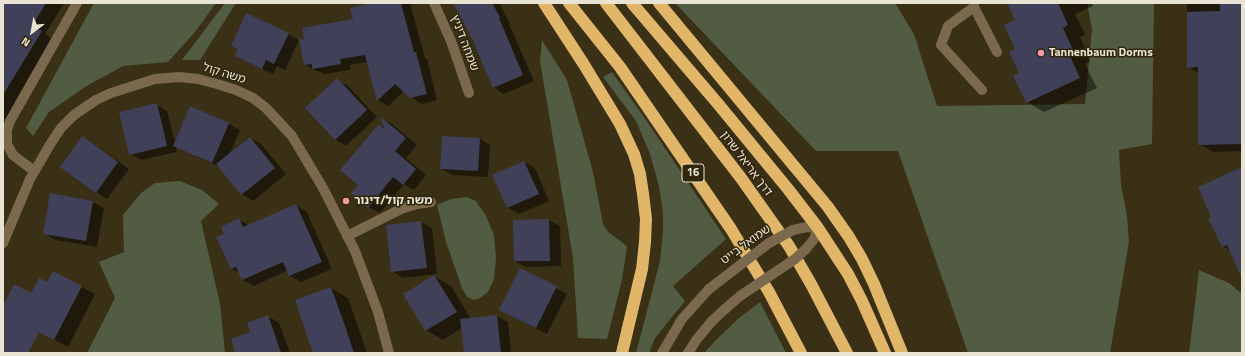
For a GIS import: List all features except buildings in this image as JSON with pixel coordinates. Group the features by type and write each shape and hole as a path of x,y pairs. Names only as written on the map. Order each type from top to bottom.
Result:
{"highway":[{"path":"544,3 587,69 620,124 634,154 640,174 644,194 646,219 645,242 642,269 622,353"},
{"name":"16","path":"569,3 620,67 731,229 770,292 801,353"},
{"name":"דרך אריאל שרון","path":"606,3 741,178 785,240 811,284 846,353"},
{"path":"632,3 690,70"},
{"path":"637,3 818,228 848,274 865,307 885,353"},
{"path":"659,3 828,207 849,237 862,259 883,305 902,353"}],"street":[{"path":"34,171 12,156 7,144 7,130 10,121 77,3"},
{"name":"שמחה דיניץ","path":"434,3 451,41 469,93"},
{"path":"982,90 941,45 948,26 974,5 997,52"},
{"name":"משה קול","path":"3,243 34,171 51,142 61,128 74,115 96,100 111,93 155,79 179,77 198,79 236,90 253,98 266,108 292,136 323,188 348,236 378,312 389,353"},
{"path":"348,236 400,209 430,202"},
{"name":"שמואל בייט","path":"662,353 682,319 710,289 769,243 793,230 807,227 818,228"},
{"path":"688,353 712,321 725,309 740,296 806,250 814,239 818,228"}],"green space":[{"path":"94,3 216,3 195,32 168,62 123,66 85,87 49,112 33,136 26,128"},
{"path":"225,3 236,3 200,60 182,60"},
{"path":"675,3 895,3 914,34 937,106 1085,104 1092,29 1087,3 1154,3 1152,144 1119,150 1121,185 1127,216 1129,242 1110,353 968,353 898,151 816,151"},
{"path":"542,40 567,80 593,172 603,224 608,232 627,246 622,280 607,339 578,338 573,258 540,61"},
{"path":"612,72 726,239 673,286 685,301 655,338 649,353 636,353 660,261 663,212 659,186 650,154 636,121 603,77"},
{"path":"180,181 202,190 219,204 201,221 220,304 225,353 87,353 115,298 99,262 124,252 123,215 141,193 155,183"},
{"path":"467,197 476,201 486,216 494,235 496,258 494,279 488,292 480,298 474,300 467,297 462,288 446,242 437,205 451,199"},
{"path":"1199,270 1229,283 1242,294 1242,353 1189,353"},
{"path":"760,302 786,353 704,353 739,318"}],"place":[{"name":"Tannenbaum Dorms","path":"1041,53"},
{"name":"משה קול/דינור","path":"346,201"}]}
